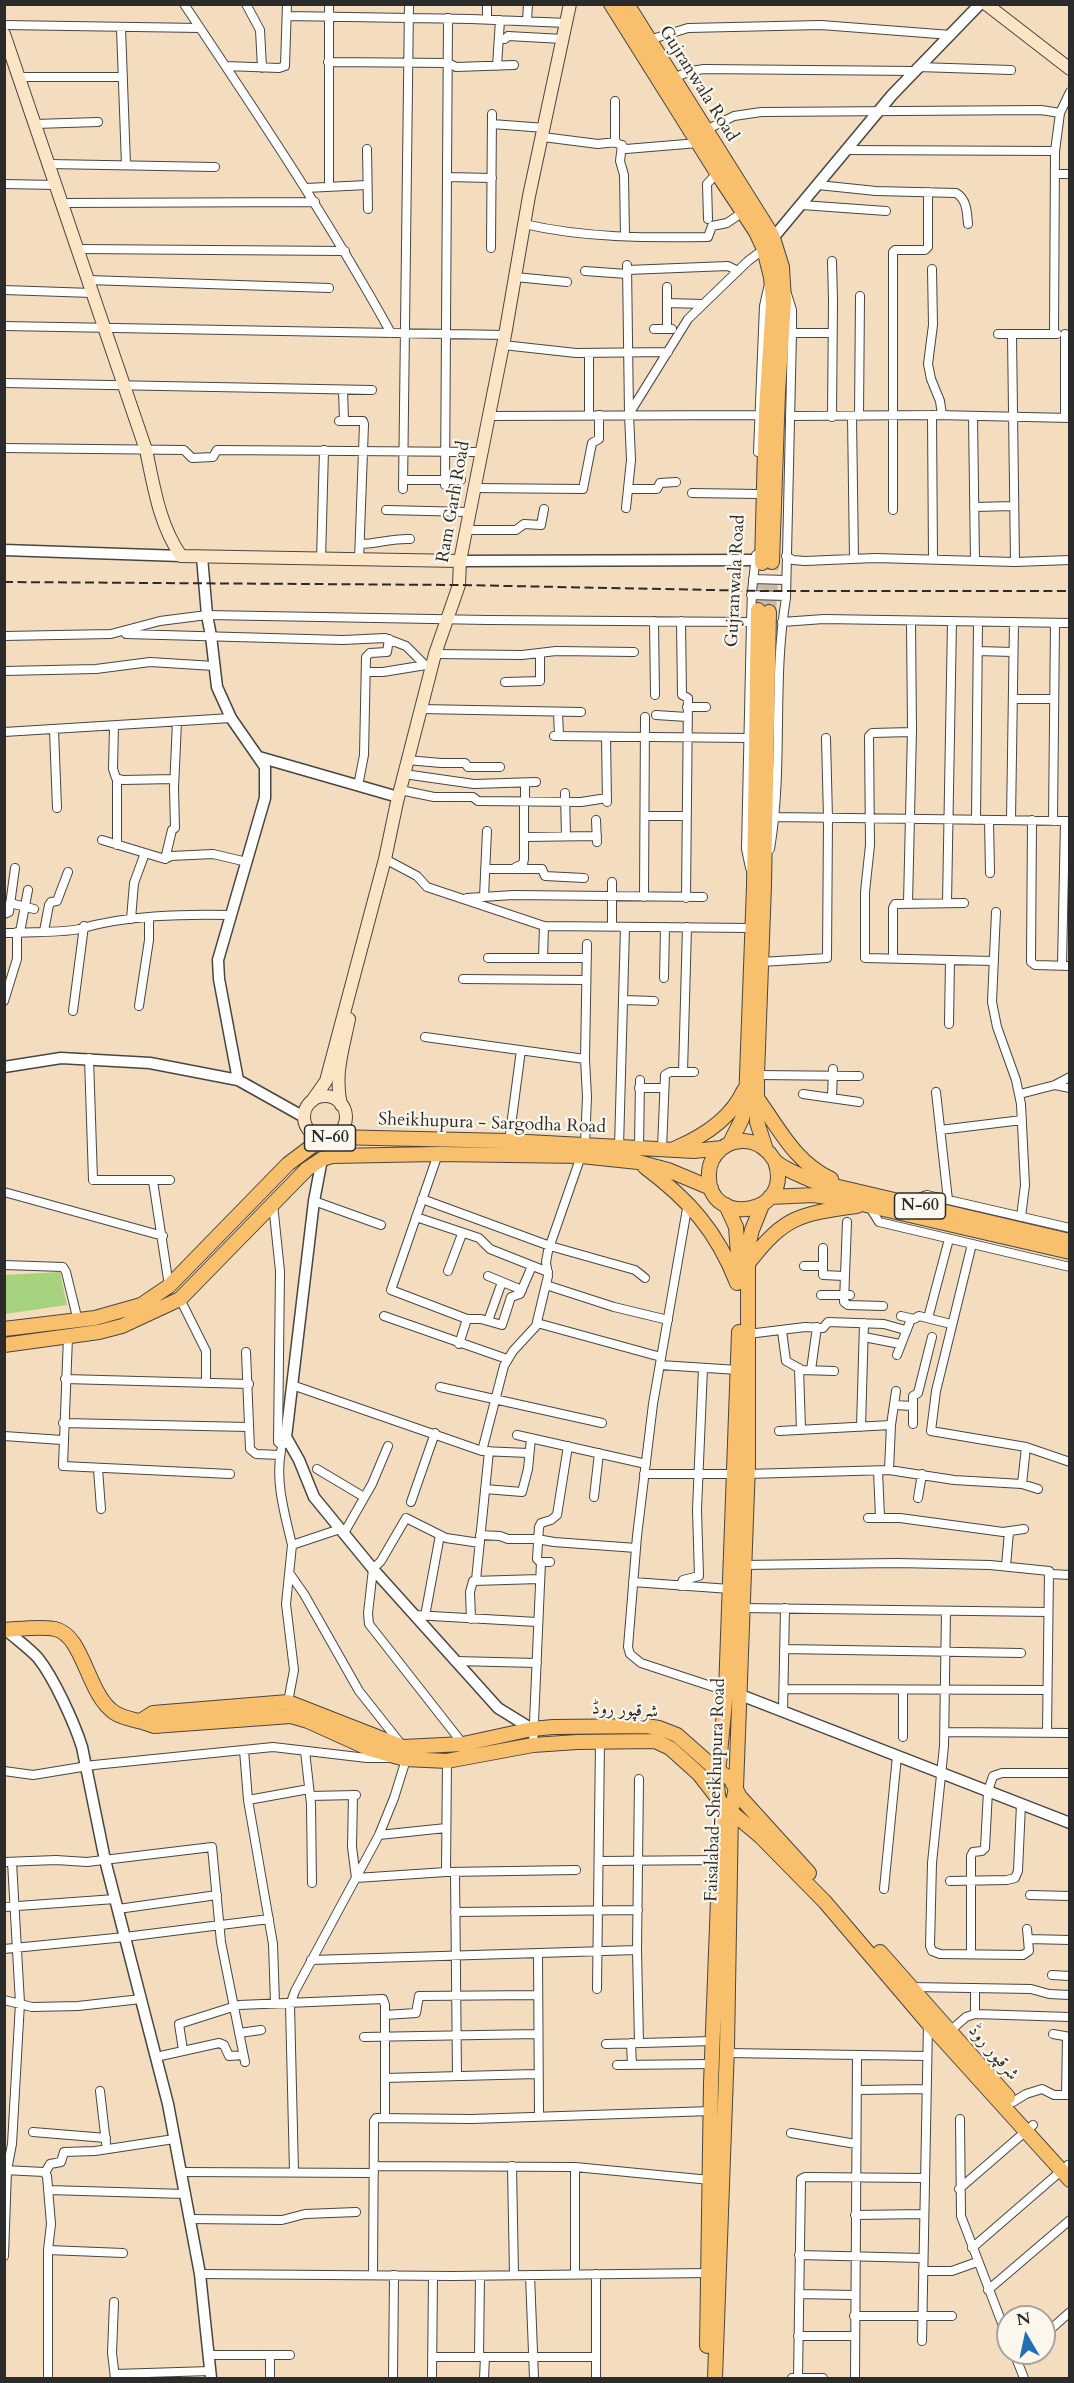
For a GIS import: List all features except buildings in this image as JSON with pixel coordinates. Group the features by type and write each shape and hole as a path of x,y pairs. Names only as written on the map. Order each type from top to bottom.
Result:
{"main road":[{"name":"Ram Garh Road","path":"312,1101 326,1081 385,858 431,662 459,585 460,561 480,452 570,4"},
{"name":"Gujranwala Road","path":"611,4 706,130 769,243 777,278 773,304 766,411 763,562"},
{"name":"Gujranwala Road","path":"627,4 674,87 698,143 743,212 769,243"},
{"path":"986,4 1070,69"},
{"path":"4,33 146,450 160,514 171,541 181,556 460,561"},
{"name":"Gujranwala Road","path":"764,611 759,885 761,962 757,1122 770,1155"},
{"name":"Gujranwala Road","path":"726,1146 745,1112 751,928 759,885"},
{"name":"Ram Garh Road","path":"341,1105 337,1088 337,1073 351,1008 348,1000"},
{"path":"668,1149 709,1131 738,1105 745,1088"},
{"path":"324,1096 331,1097 341,1105 344,1110 345,1123 338,1134 332,1137 319,1137 308,1130 304,1118 308,1105 312,1101 324,1096"},
{"path":"757,1098 784,1141 800,1159 820,1174 866,1201"},
{"name":"Sheikhupura - Sargodha Road","path":"4,1329 78,1321 121,1312 141,1305 170,1286 293,1161 316,1143 332,1137 509,1141 639,1155 668,1149 694,1151 726,1146"},
{"path":"750,1142 770,1155 778,1179 766,1201 741,1210 726,1205 717,1198 711,1188 710,1166 713,1158 726,1146 750,1142"},
{"name":"Sheikhupura - Sargodha Road","path":"319,1161 343,1155 583,1150 619,1147 711,1188"},
{"path":"309,1148 310,1162 319,1161"},
{"path":"639,1155 688,1203 720,1244 740,1291"},
{"name":"N-60","path":"770,1155 813,1180 866,1201 1070,1252"},
{"path":"293,1161 297,1162 299,1167 297,1179"},
{"name":"N-60","path":"4,1345 68,1337 122,1326 180,1299 297,1179 319,1161"},
{"name":"N-60","path":"766,1201 814,1195 866,1201 904,1202 1070,1240"},
{"name":"Faisalabad-Sheikhupura Road","path":"715,2379 727,2053 731,1812 736,1788 730,1589 741,1474 748,1334 749,1239 766,1201"},
{"path":"750,1261 771,1236 787,1222 813,1213 866,1201"},
{"name":"Faisalabad-Sheikhupura Road","path":"706,2379 712,2064 721,1821 719,1772 742,1608 743,1565 738,1370 739,1241 733,1217 726,1205"},
{"name":"شرقپور روڈ","path":"5,1630 56,1629 66,1634 75,1645 101,1700 114,1713 142,1720 154,1726 291,1716 308,1721 370,1749 447,1761 532,1746 677,1735 719,1772 730,1778 740,1797 1013,2102 1029,2128"},
{"name":"شرقپور روڈ","path":"142,1720 153,1713 288,1702 404,1753 463,1744 532,1729 646,1726 680,1755 731,1812 761,1837 825,1902 928,2022 1067,2170"}],"street":[{"path":"184,4 315,202 391,333"},
{"path":"246,4 260,30 262,68"},
{"path":"226,66 262,68 285,66 287,4"},
{"path":"328,4 329,187"},
{"path":"409,4 404,485 460,480"},
{"path":"487,4 487,20"},
{"path":"527,21 528,4"},
{"path":"629,414 688,320 769,243 916,69 980,4"},
{"path":"287,16 448,18 567,23"},
{"path":"445,483 448,18"},
{"path":"497,66 500,20"},
{"path":"4,25 200,28"},
{"path":"649,40 679,30 699,27 821,25 951,35"},
{"path":"122,28 126,165"},
{"path":"499,39 505,39 508,36 563,39"},
{"path":"328,62 448,63 456,67 514,65"},
{"path":"674,87 704,69 1011,70"},
{"path":"20,77 123,77"},
{"path":"1054,334 1055,151 1060,113 1070,92"},
{"path":"615,101 620,161 624,175 625,236"},
{"path":"706,130 734,116 761,112 1041,110 1060,113"},
{"path":"491,248 492,119 544,133 598,144 618,144 630,149 698,143"},
{"path":"35,124 98,122"},
{"path":"367,149 368,209"},
{"path":"847,150 1055,151"},
{"path":"49,164 215,167"},
{"path":"708,219 707,184 717,173"},
{"path":"1055,174 1070,174"},
{"path":"447,177 492,178"},
{"path":"4,184 56,185"},
{"path":"306,188 368,185"},
{"path":"818,185 876,191 959,194 965,205 968,224"},
{"path":"893,510 893,252 928,248 928,192"},
{"path":"62,203 315,202"},
{"path":"802,205 886,211"},
{"path":"524,224 568,233 709,237 711,225 727,223 743,212"},
{"path":"78,249 345,251"},
{"path":"832,261 832,417"},
{"path":"585,271 728,266 738,271"},
{"path":"932,269 933,332 928,364 930,380 940,401 942,416"},
{"path":"626,508 629,489 627,270"},
{"path":"515,277 567,282"},
{"name":"Gujranwala Road","path":"759,885 775,817 778,675 786,596 792,310 777,278"},
{"name":"Gujranwala Road","path":"759,885 746,849 750,738 751,595 753,579 763,562 758,494 764,306 777,278"},
{"path":"88,280 329,288"},
{"path":"666,287 667,329"},
{"path":"4,290 92,293"},
{"path":"854,559 855,416 860,296"},
{"path":"667,303 703,304"},
{"path":"4,327 445,334 504,340 533,350 589,353 668,352"},
{"path":"654,329 682,330"},
{"path":"792,333 832,333"},
{"path":"790,416 1067,418 1067,334 998,334"},
{"path":"1012,335 1015,562"},
{"path":"474,488 584,489 592,443 599,439 594,415 589,353"},
{"path":"4,383 372,390"},
{"path":"343,390 342,421 364,422 359,560"},
{"path":"488,416 759,415"},
{"path":"932,416 933,559"},
{"path":"973,416 975,561"},
{"path":"4,448 184,450 190,457 196,458 213,457 218,450 480,452"},
{"path":"321,560 324,450"},
{"path":"629,489 657,489 660,483 676,482"},
{"path":"692,493 758,494"},
{"path":"974,507 1014,506"},
{"path":"466,530 516,531 524,524 541,525 543,508"},
{"path":"386,510 469,513"},
{"path":"360,544 378,543 388,539 410,539"},
{"path":"4,550 181,556"},
{"path":"786,556 798,561 1070,560"},
{"path":"202,557 217,687 231,718 265,767 266,798 218,960 219,979 238,1080"},
{"path":"460,561 763,562"},
{"path":"753,579 786,580"},
{"path":"751,595 786,596"},
{"path":"111,634 160,621 207,615 751,622"},
{"path":"782,622 824,619 1070,623"},
{"path":"654,621 655,695"},
{"path":"681,621 682,695 687,697 686,898"},
{"path":"908,903 911,621"},
{"path":"947,903 952,621"},
{"path":"976,820 978,622"},
{"path":"1011,820 1014,622"},
{"path":"1053,821 1055,623"},
{"path":"4,636 111,634 343,640 389,639 406,646 431,662"},
{"path":"358,786 364,755 368,655 387,652 389,639"},
{"path":"366,672 393,671 431,662 556,651 634,652"},
{"path":"978,651 1013,652"},
{"path":"505,682 540,681 540,654"},
{"path":"4,671 96,669 150,662 181,666 214,666"},
{"path":"1013,699 1054,699"},
{"path":"656,715 687,712 706,707"},
{"path":"420,709 582,712"},
{"path":"558,712 556,736 750,738"},
{"path":"644,897 645,717"},
{"path":"4,732 231,718"},
{"path":"165,859 174,828 177,722"},
{"path":"114,726 113,769 117,779 117,845"},
{"path":"54,730 57,808"},
{"path":"911,732 874,732 869,735 870,844 865,892 865,958 994,961"},
{"path":"259,757 358,786 399,793 434,797 473,797 478,801 524,801 565,797 607,800 606,737"},
{"path":"761,962 827,958 826,738"},
{"path":"408,760 465,763 468,767 500,767"},
{"path":"404,774 474,783 536,782"},
{"path":"117,779 174,779"},
{"path":"515,869 517,865 524,862 525,783"},
{"path":"565,797 566,836"},
{"path":"645,816 686,816"},
{"path":"775,817 869,819 949,819 976,820 1032,820 1067,821 1066,965 1035,965 1031,962 1032,820"},
{"path":"525,837 566,836 597,839 596,820"},
{"path":"989,820 990,873"},
{"path":"484,897 487,831"},
{"path":"102,840 165,859 213,854 247,862"},
{"path":"131,919 134,883 145,853"},
{"path":"385,858 417,876 427,887 544,926 751,928"},
{"path":"4,914 9,913 15,868"},
{"path":"485,869 542,869 545,876 584,878"},
{"path":"44,931 49,905 57,901 68,872"},
{"path":"612,882 612,926"},
{"path":"4,1001 18,954 18,932 30,908 28,890"},
{"path":"461,898 702,897"},
{"path":"10,903 30,908"},
{"path":"893,958 893,906 896,903 964,903"},
{"path":"996,912 994,1017 1020,1094 1025,1185 1021,1217"},
{"path":"4,933 76,929 149,917 198,914 231,915"},
{"path":"139,1005 149,940 149,917"},
{"path":"73,1011 84,926"},
{"path":"543,958 544,926"},
{"path":"619,1147 625,927"},
{"path":"664,978 665,927"},
{"path":"683,1072 687,927"},
{"path":"476,1580 485,1489 486,1451 495,1400 507,1359 535,1329 546,1285 548,1272 546,1262 550,1246 583,1150 587,1097 585,1059 587,944"},
{"path":"488,958 587,958"},
{"path":"949,1024 950,960"},
{"path":"463,979 586,980"},
{"path":"624,1000 654,1000"},
{"path":"425,1037 585,1059"},
{"path":"509,1141 521,1050"},
{"path":"4,1067 61,1058 150,1063 238,1080 304,1118"},
{"path":"89,1058 93,1180 170,1180"},
{"path":"668,1149 664,1088 666,1073 694,1072"},
{"path":"757,1075 791,1077 833,1072 859,1076"},
{"path":"832,1098 833,1072"},
{"path":"1020,1094 1055,1085 1070,1077"},
{"path":"1055,1085 1070,1088"},
{"path":"622,1094 640,1088 664,1088"},
{"path":"639,1155 640,1088"},
{"path":"936,1092 948,1200"},
{"path":"803,1094 859,1102"},
{"path":"940,1130 1022,1120"},
{"path":"438,1154 391,1290 467,1318 502,1324 511,1297 519,1296 532,1266"},
{"path":"288,1702 294,1670 286,1604 292,1545 282,1493 283,1446 319,1161"},
{"path":"153,1181 170,1286"},
{"path":"4,1192 163,1236"},
{"path":"904,1202 927,1195 1070,1228"},
{"path":"422,1199 550,1246 635,1270 645,1278"},
{"path":"314,1201 381,1225"},
{"path":"866,1201 879,1222 1070,1267"},
{"path":"688,1203 660,1361 644,1474 633,1582 628,1647 630,1654 641,1663 783,1711 1070,1823"},
{"path":"273,1204 280,1271 278,1442 299,1460 314,1497 374,1569 419,1616 455,1661 498,1708 532,1729"},
{"path":"416,1217 479,1238 490,1250 548,1272"},
{"path":"847,1222 844,1275 846,1304 883,1303 883,1326"},
{"path":"448,1271 462,1234"},
{"path":"928,1318 949,1239"},
{"path":"972,1244 936,1391 931,1431 1026,1447 1070,1462"},
{"path":"823,1248 824,1275 844,1275"},
{"path":"4,1265 63,1267 78,1321"},
{"path":"804,1266 823,1266"},
{"path":"488,1276 522,1290"},
{"path":"488,1322 502,1282"},
{"path":"546,1285 614,1307 668,1320"},
{"path":"821,1295 847,1295"},
{"path":"180,1299 206,1351 206,1383"},
{"path":"384,1316 507,1359"},
{"path":"901,1316 915,1319 918,1316 951,1324"},
{"path":"459,1344 467,1318"},
{"path":"897,1356 910,1319"},
{"path":"748,1334 824,1327 827,1322 864,1323 905,1330"},
{"path":"537,1323 660,1361 703,1368 738,1370"},
{"path":"861,1427 864,1323"},
{"path":"812,1370 817,1327"},
{"path":"782,1331 785,1360 799,1368 834,1371"},
{"path":"68,1337 62,1440 63,1467 230,1474"},
{"path":"864,1337 900,1344"},
{"path":"913,1424 913,1395 918,1394 932,1337"},
{"path":"246,1352 251,1452 283,1446"},
{"path":"680,1586 683,1580 699,1576 698,1475 703,1368"},
{"path":"799,1368 801,1430"},
{"path":"65,1379 249,1384"},
{"path":"292,1385 486,1451 528,1453"},
{"path":"440,1387 602,1424"},
{"path":"920,1387 936,1391"},
{"path":"889,1470 891,1425 896,1391"},
{"path":"894,1405 913,1406"},
{"path":"63,1424 248,1427"},
{"path":"779,1431 891,1425"},
{"path":"411,1502 435,1433"},
{"path":"517,1435 646,1464"},
{"path":"4,1436 62,1440"},
{"path":"485,1489 522,1492 528,1468 531,1438"},
{"path":"292,1545 342,1531 364,1497 388,1446"},
{"path":"532,1746 539,1579 545,1562 536,1557 537,1539 540,1524 556,1515 568,1446"},
{"path":"1023,1484 1026,1447"},
{"path":"594,1497 599,1453"},
{"path":"98,1469 100,1509"},
{"path":"317,1469 364,1497"},
{"path":"644,1474 698,1475 889,1470 954,1480 1023,1484 1038,1489"},
{"path":"878,1471 880,1517"},
{"path":"918,1498 922,1474"},
{"path":"868,1518 880,1517 1009,1532 1024,1529"},
{"path":"463,1744 369,1624 368,1613 374,1569 406,1518 441,1535 480,1539 495,1535 508,1539 537,1539 636,1548"},
{"path":"1006,1566 1009,1532"},
{"path":"419,1616 441,1535"},
{"path":"743,1565 811,1563 1006,1566 1044,1569 1051,1574 1070,1575"},
{"path":"290,1574 304,1594 359,1690 404,1753 394,1798 379,1835 311,1960 291,2002 289,2019 293,2066 294,2172"},
{"path":"1047,1732 1048,1612 1051,1574"},
{"path":"471,1619 470,1586 472,1581 539,1579"},
{"path":"633,1582 730,1589"},
{"path":"742,1608 1048,1612"},
{"path":"783,1711 785,1608"},
{"path":"946,1611 945,1731 932,1863 930,1946 932,1951 940,1954 1023,1955 1029,1951 1027,1929"},
{"path":"419,1616 537,1622"},
{"path":"5,1630 37,1657 77,1732 105,1860 156,2057 181,2172 200,2274 211,2375 115,2376 112,2353 114,2302"},
{"path":"784,1649 1022,1653"},
{"path":"455,1661 537,1663"},
{"path":"784,1689 1047,1690"},
{"path":"903,1690 903,1737"},
{"path":"945,1731 1070,1733"},
{"path":"597,1989 600,1742"},
{"path":"4,1771 33,1774 273,1747 367,1758 404,1753"},
{"path":"244,1750 248,1800 273,1944 275,2003"},
{"path":"305,1751 310,1793 312,1883"},
{"path":"884,1889 897,1755"},
{"path":"447,1761 446,1828 455,1912 457,2076"},
{"path":"971,1954 971,1853 983,1851 985,1848 988,1791 993,1776 998,1774 1070,1773"},
{"path":"632,2065 635,2043 639,1779"},
{"path":"248,1800 310,1793 355,1795 352,1863 356,1878"},
{"path":"950,1881 1007,1880 1016,1877 1021,1804"},
{"path":"379,1835 446,1828"},
{"path":"4,2256 6,2170 12,2144 20,2003 16,1906 8,1862 56,1860 78,1863 212,1847 223,1955 244,2058 229,2056 221,2043 156,2057"},
{"path":"599,1861 720,1860"},
{"path":"356,1878 450,1872 576,1870"},
{"path":"4,1907 117,1904 217,1895"},
{"path":"1030,1895 1070,1896"},
{"path":"455,1912 638,1910"},
{"path":"4,1949 269,1919"},
{"path":"1028,1939 1070,1940"},
{"path":"311,1960 637,1950"},
{"path":"538,1953 539,2116"},
{"path":"1052,1975 1070,1976"},
{"path":"911,1987 1031,1989 1049,1994 1070,1995"},
{"path":"975,1988 975,2014"},
{"path":"385,2015 415,2014 419,1996 538,1995"},
{"path":"183,2050 179,2024 233,2006 381,1999 385,2003 385,2117"},
{"path":"4,2000 28,2007 61,2007 141,2000"},
{"path":"922,2341 928,2007"},
{"path":"950,2031 975,2014 1070,2017"},
{"path":"239,2033 261,2030"},
{"path":"364,2037 538,2034"},
{"path":"1013,2102 1026,2094 1042,2089 1054,2095 1068,2095 1068,2037 1053,2034"},
{"path":"606,2044 713,2041"},
{"path":"727,2053 927,2056"},
{"path":"855,2379 857,2056"},
{"path":"617,2065 712,2064"},
{"path":"385,2078 537,2074"},
{"path":"857,2090 926,2090"},
{"path":"100,2091 107,2149"},
{"path":"373,2275 374,2121 376,2118 460,2119 711,2111"},
{"path":"960,2119 961,2216 996,2310"},
{"path":"959,2189 1029,2128"},
{"path":"33,2133 106,2138"},
{"path":"791,2133 856,2144"},
{"path":"48,2379 48,2250 51,2224 45,2173 50,2164 61,2162 63,2152 107,2149 174,2139"},
{"path":"181,2172 294,2172 512,2166 575,2167 710,2180"},
{"path":"512,2166 514,2275"},
{"path":"575,2167 575,2275"},
{"path":"6,2170 45,2173"},
{"path":"972,2248 1067,2170"},
{"path":"798,2378 801,2179 805,2177 924,2178"},
{"path":"48,2190 185,2194"},
{"path":"189,2219 282,2220 305,2214 356,2212"},
{"path":"855,2215 924,2214"},
{"path":"988,2290 1070,2220"},
{"path":"48,2250 123,2253"},
{"path":"799,2255 923,2258"},
{"path":"923,2271 951,2271 977,2262"},
{"path":"200,2274 480,2276 708,2273"},
{"path":"596,2274 596,2379"},
{"path":"530,2275 534,2379"},
{"path":"393,2379 394,2276"},
{"path":"432,2379 433,2276"},
{"path":"480,2276 484,2379"},
{"path":"799,2295 854,2295"},
{"path":"1056,2324 1070,2312"},
{"path":"854,2316 952,2316"},
{"path":"798,2336 855,2336"},
{"path":"209,2355 290,2355"},
{"path":"270,2355 270,2379"},
{"path":"432,2357 595,2357"},
{"path":"1019,2365 1024,2379"},
{"path":"792,2379 823,2379"}],"green space":[{"path":"60,1272 67,1305 5,1314 5,1275"}],"tunnel":[{"path":"769,612 772,562"},
{"path":"758,610 762,563"}],"railway":[{"path":"4,582 459,585 762,591 1070,591"}]}
